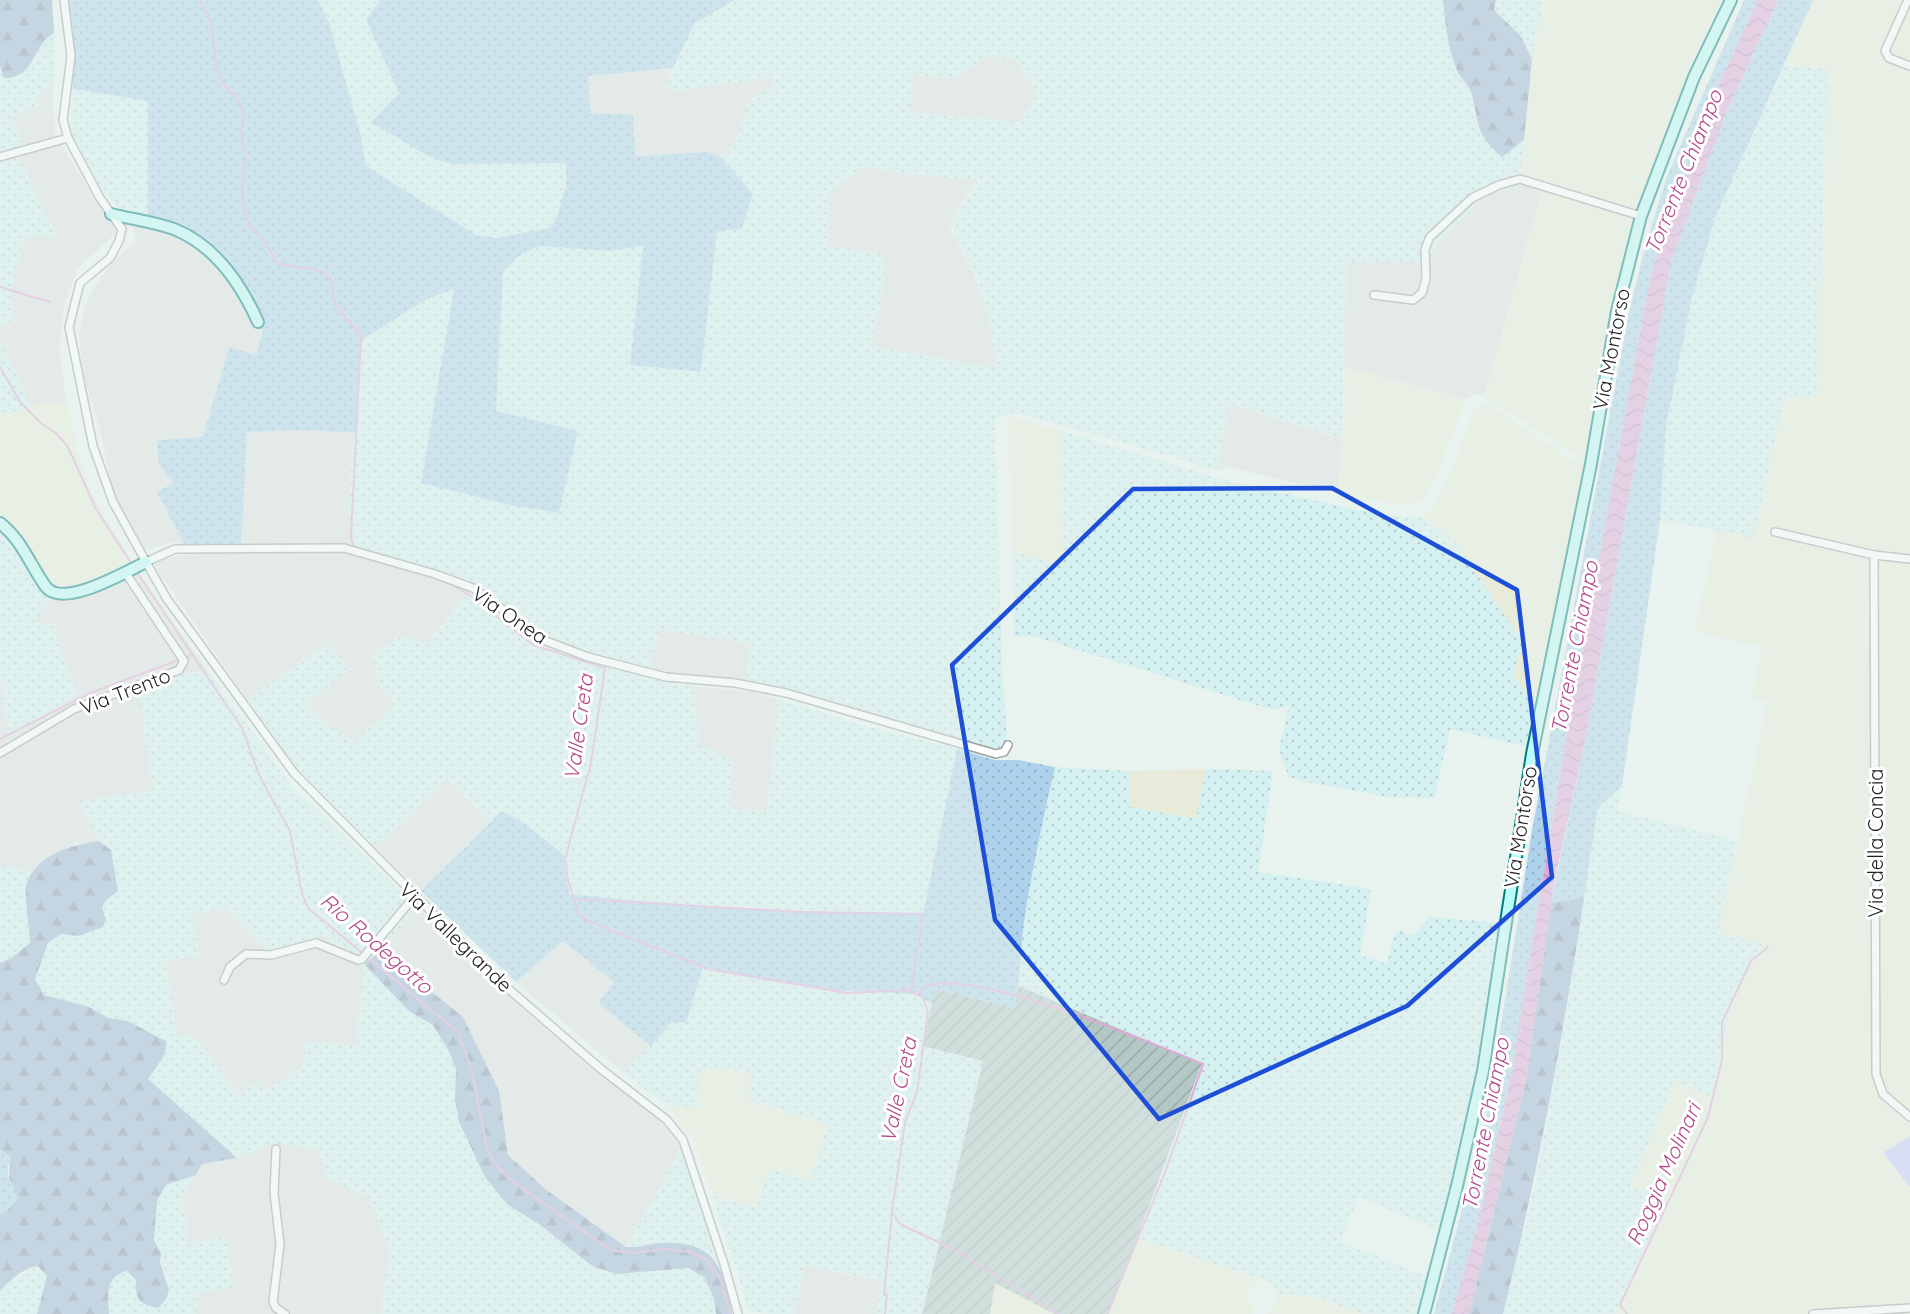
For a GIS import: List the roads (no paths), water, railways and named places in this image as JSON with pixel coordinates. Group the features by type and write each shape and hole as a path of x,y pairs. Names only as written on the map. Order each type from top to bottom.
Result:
{"main road":[{"name":"Via Montorso","path":"1424,1314 1457,1186 1483,1071 1532,754 1586,487 1617,311 1641,216 1694,77 1731,0"},
{"path":"111,214 173,229 201,243 212,252 237,282 258,322"},
{"path":"0,523 15,537 52,592 64,594 88,590 143,564"}],"street":[{"path":"64,0 71,56 63,120 72,150 111,214"},
{"path":"1908,0 1885,51 1888,58 1910,66"},
{"path":"0,157 68,138"},
{"path":"1374,295 1413,300 1422,293 1426,279 1425,249 1430,237 1472,198 1520,179 1641,216"},
{"name":"Via Vallegrande","path":"111,214 122,229 119,241 110,258 80,283 69,327 93,446 113,502 143,564 294,773 414,897 504,985 601,1069 667,1120 683,1140 738,1314"},
{"path":"1775,532 1874,555 1910,559"},
{"name":"Via Onea","path":"143,564 175,549 344,548 435,574 473,588 546,641 588,657 666,677 735,683 786,693 996,754 1004,752 1008,745"},
{"name":"Via della Concia","path":"1874,555 1876,1074 1883,1094 1910,1117"},
{"name":"Via Trento","path":"0,753 74,709 179,670 182,658 127,571"},
{"path":"224,980 230,966 246,954 272,956 316,943 357,960 365,956 414,897"},
{"path":"276,1149 274,1193 280,1244 273,1302 276,1308 285,1314"},
{"path":"1814,1314 1910,1308"}],"water":[{"path":"1758,0 1778,0 1726,113 1671,262 1587,731 1554,885 1526,1081 1469,1314 1452,1314 1481,1211 1521,1029 1527,973 1566,739 1650,278 1707,109"}],"waterway":[{"name":"Valle Creta","path":"200,0 212,25 216,66 224,85 237,99 244,114 241,134 246,156 242,190 246,217 251,228 259,234 279,264 321,271 331,279 335,304 361,336 351,536 354,550"},
{"path":"0,287 50,302"},
{"name":"Rio Rodegotto","path":"0,367 20,402 41,423 56,433 68,447 96,509 133,566"},
{"name":"Rio Rodegotto","path":"136,571 242,728 260,777 290,831 302,894 308,908 458,1032 472,1072 487,1149 497,1167 508,1178 610,1250 632,1253 666,1249 690,1252 706,1259 720,1278 730,1314"},
{"name":"Valle Creta","path":"447,582 474,598 533,645 605,668 591,763 565,859 568,880 578,913 588,921 708,969 847,993 906,990 923,997 928,1012 917,1092 905,1122 892,1212 899,1223 951,1248 1059,1314"},
{"path":"0,739 90,693 192,655"},
{"path":"573,899 803,912 923,914 911,990"},
{"name":"Roggia Molinari","path":"1627,1314 1620,1305 1708,1117 1722,1060 1722,1022 1751,961 1768,947"},
{"path":"919,994 924,987 948,983 981,987 1062,1010 1203,1064 1166,1170 1107,1314"},
{"name":"Torrente Chiampo","path":"1516,1051 1525,992"},
{"path":"885,1314 887,1295 884,1295 892,1213"}]}
